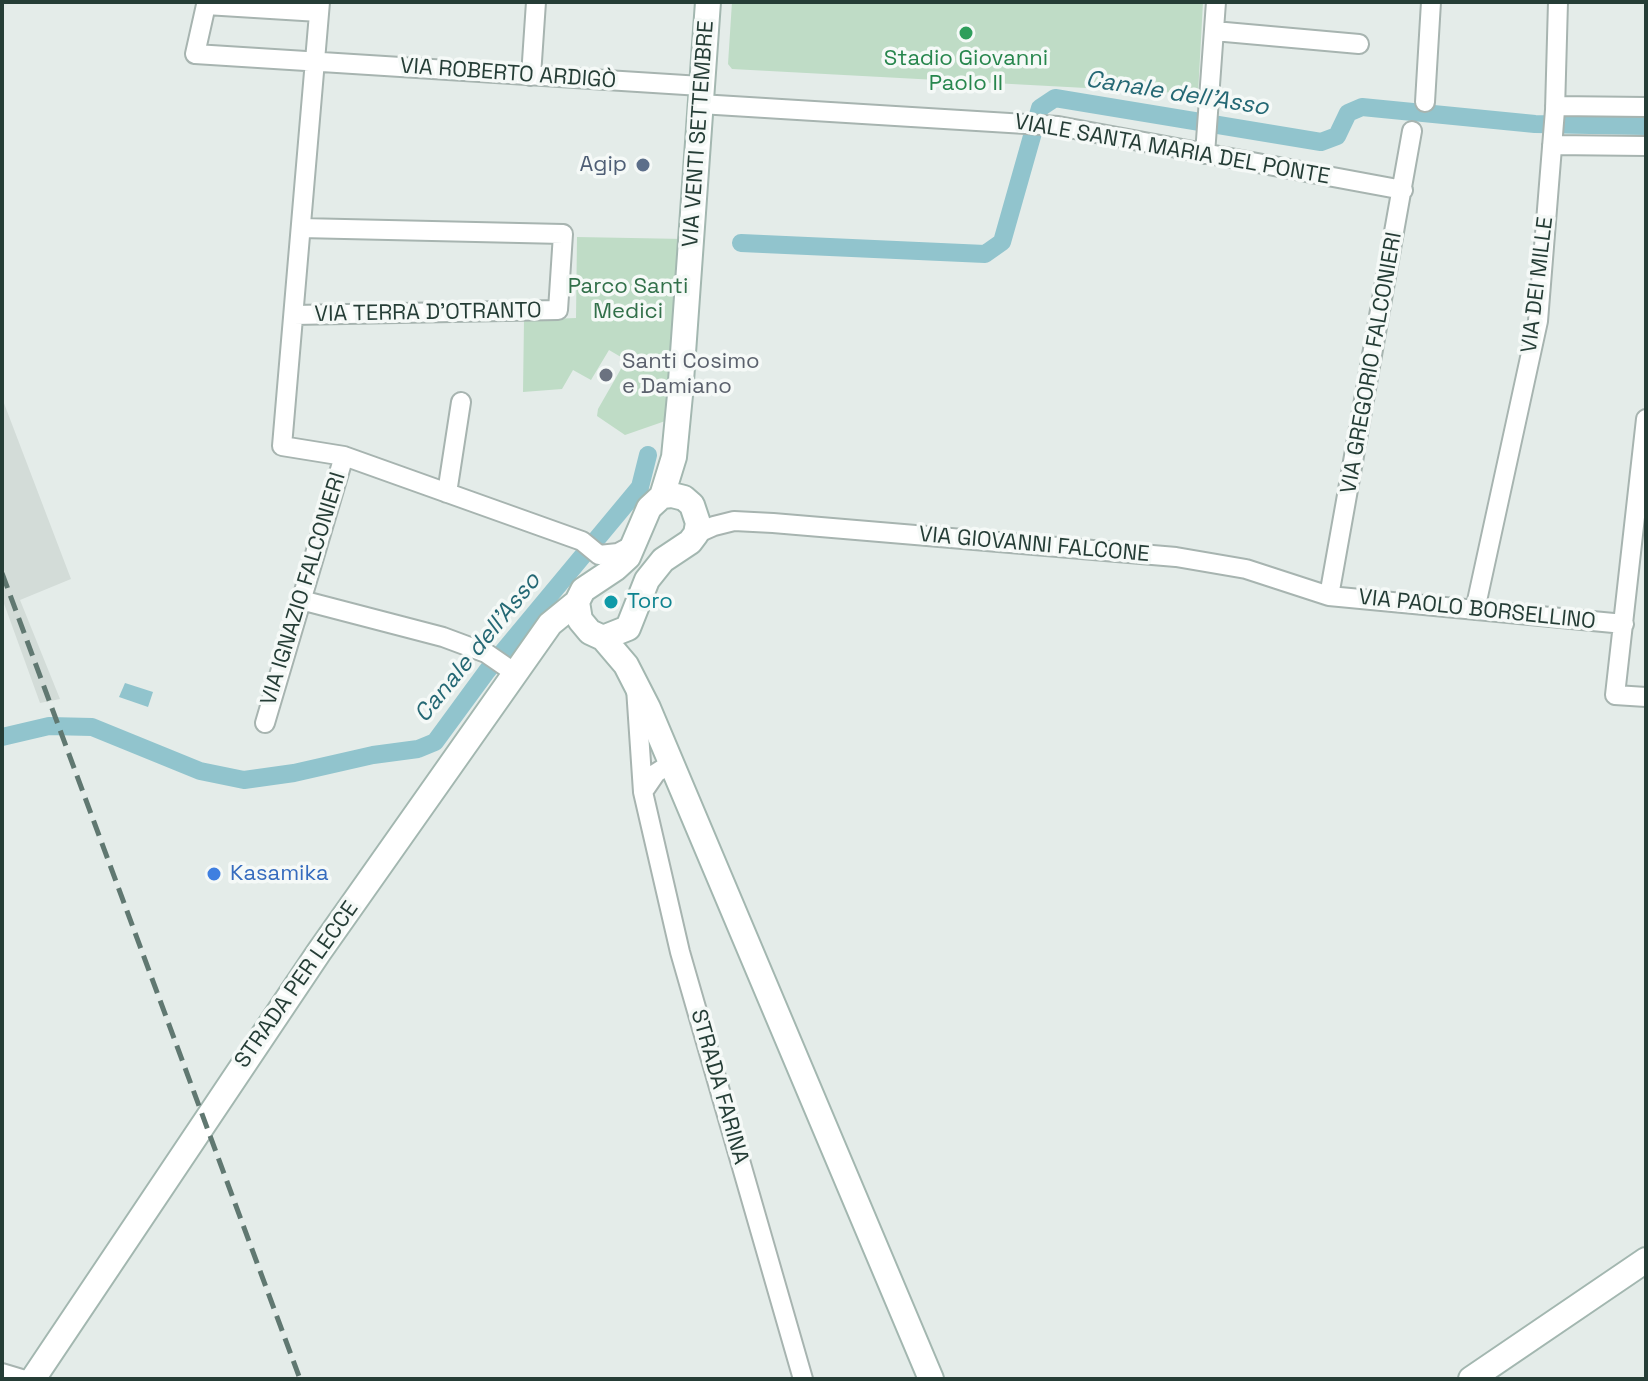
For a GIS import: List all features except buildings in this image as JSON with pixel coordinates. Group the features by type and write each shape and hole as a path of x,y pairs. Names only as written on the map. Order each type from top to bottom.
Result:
{"main road":[{"name":"VIA VENTI SETTEMBRE","path":"679,500 674,457 708,2"},
{"path":"635,544 649,508 679,500 698,523 696,534 690,542 663,560 647,580 628,628 648,708 931,1379"},
{"name":"STRADA PER LECCE","path":"33,1379 216,1102 510,669 534,649 550,624 577,602 583,590 628,557 635,544"},
{"path":"577,602 580,620 626,665 648,708"},
{"path":"534,649 559,634 596,635 628,628"},
{"path":"1471,1379 1646,1260"}],"street":[{"path":"531,76 536,2"},
{"path":"1206,147 1216,2"},
{"path":"1425,102 1431,2"},
{"name":"VIA DEI MILLE","path":"1475,610 1538,321 1553,141 1558,2"},
{"name":"VIA ROBERTO ARDIGÒ","path":"319,7 206,5 195,54 531,76 700,95"},
{"path":"319,7 282,446 344,456 582,541 599,555 618,553 635,544"},
{"path":"1214,31 1359,44"},
{"name":"VIALE SANTA MARIA DEL PONTE","path":"700,95 1058,126 1206,147 1403,190"},
{"path":"1555,108 1646,107"},
{"name":"VIA GREGORIO FALCONIERI","path":"1329,596 1412,131"},
{"path":"1553,141 1646,146"},
{"name":"VIA TERRA D'OTRANTO","path":"294,315 558,310 563,234 301,228"},
{"path":"447,493 461,402"},
{"path":"1646,419 1615,695 1646,697"},
{"name":"VIA IGNAZIO FALCONIERI","path":"265,723 344,456"},
{"name":"VIA GIOVANNI FALCONE","path":"679,500 734,521 1176,557 1246,569 1329,596"},
{"name":"VIA GIOVANNI FALCONE","path":"696,534 734,521"},
{"path":"1628,598 1646,590"},
{"name":"VIA PAOLO BORSELLINO","path":"1329,596 1624,624"},
{"path":"301,600 443,637 486,653 510,669"},
{"name":"STRADA FARINA","path":"635,686 643,792 680,952 803,1379"},
{"path":"643,792 656,773 670,764"},
{"path":"2,1373 22,1379"}],"shaded area":[{"path":"2,398 71,579 20,600 60,699 40,703 2,598"}],"green space":[{"name":"Stadio Giovanni Paolo II","path":"732,2 1203,2 1198,94 732,69 728,64"},
{"name":"Parco Santi Medici","path":"577,237 685,239 671,419 625,435 597,416 626,360 609,350 591,380 573,370 562,389 523,392 524,320 576,318"}],"water":[{"path":"125,683 153,692 148,707 119,697"}],"waterway":[{"name":"Canale dell'Asso","path":"741,243 985,254 1002,242 1040,108 1055,98 1321,142 1337,136 1348,113 1362,107 1535,124 1646,126"},
{"name":"Canale dell'Asso","path":"2,737 49,726 92,727 200,771 244,780 418,749 435,742 487,671 640,487 648,455"}],"railway":[{"path":"2,573 300,1379"}],"place":[{"name":"Stadio Giovanni Paolo II","path":"966,33"},
{"name":"Agip","path":"643,165"},
{"name":"Santi Cosimo e Damiano","path":"606,375"},
{"name":"Toro","path":"611,602"},
{"name":"Kasamika","path":"214,874"}]}
